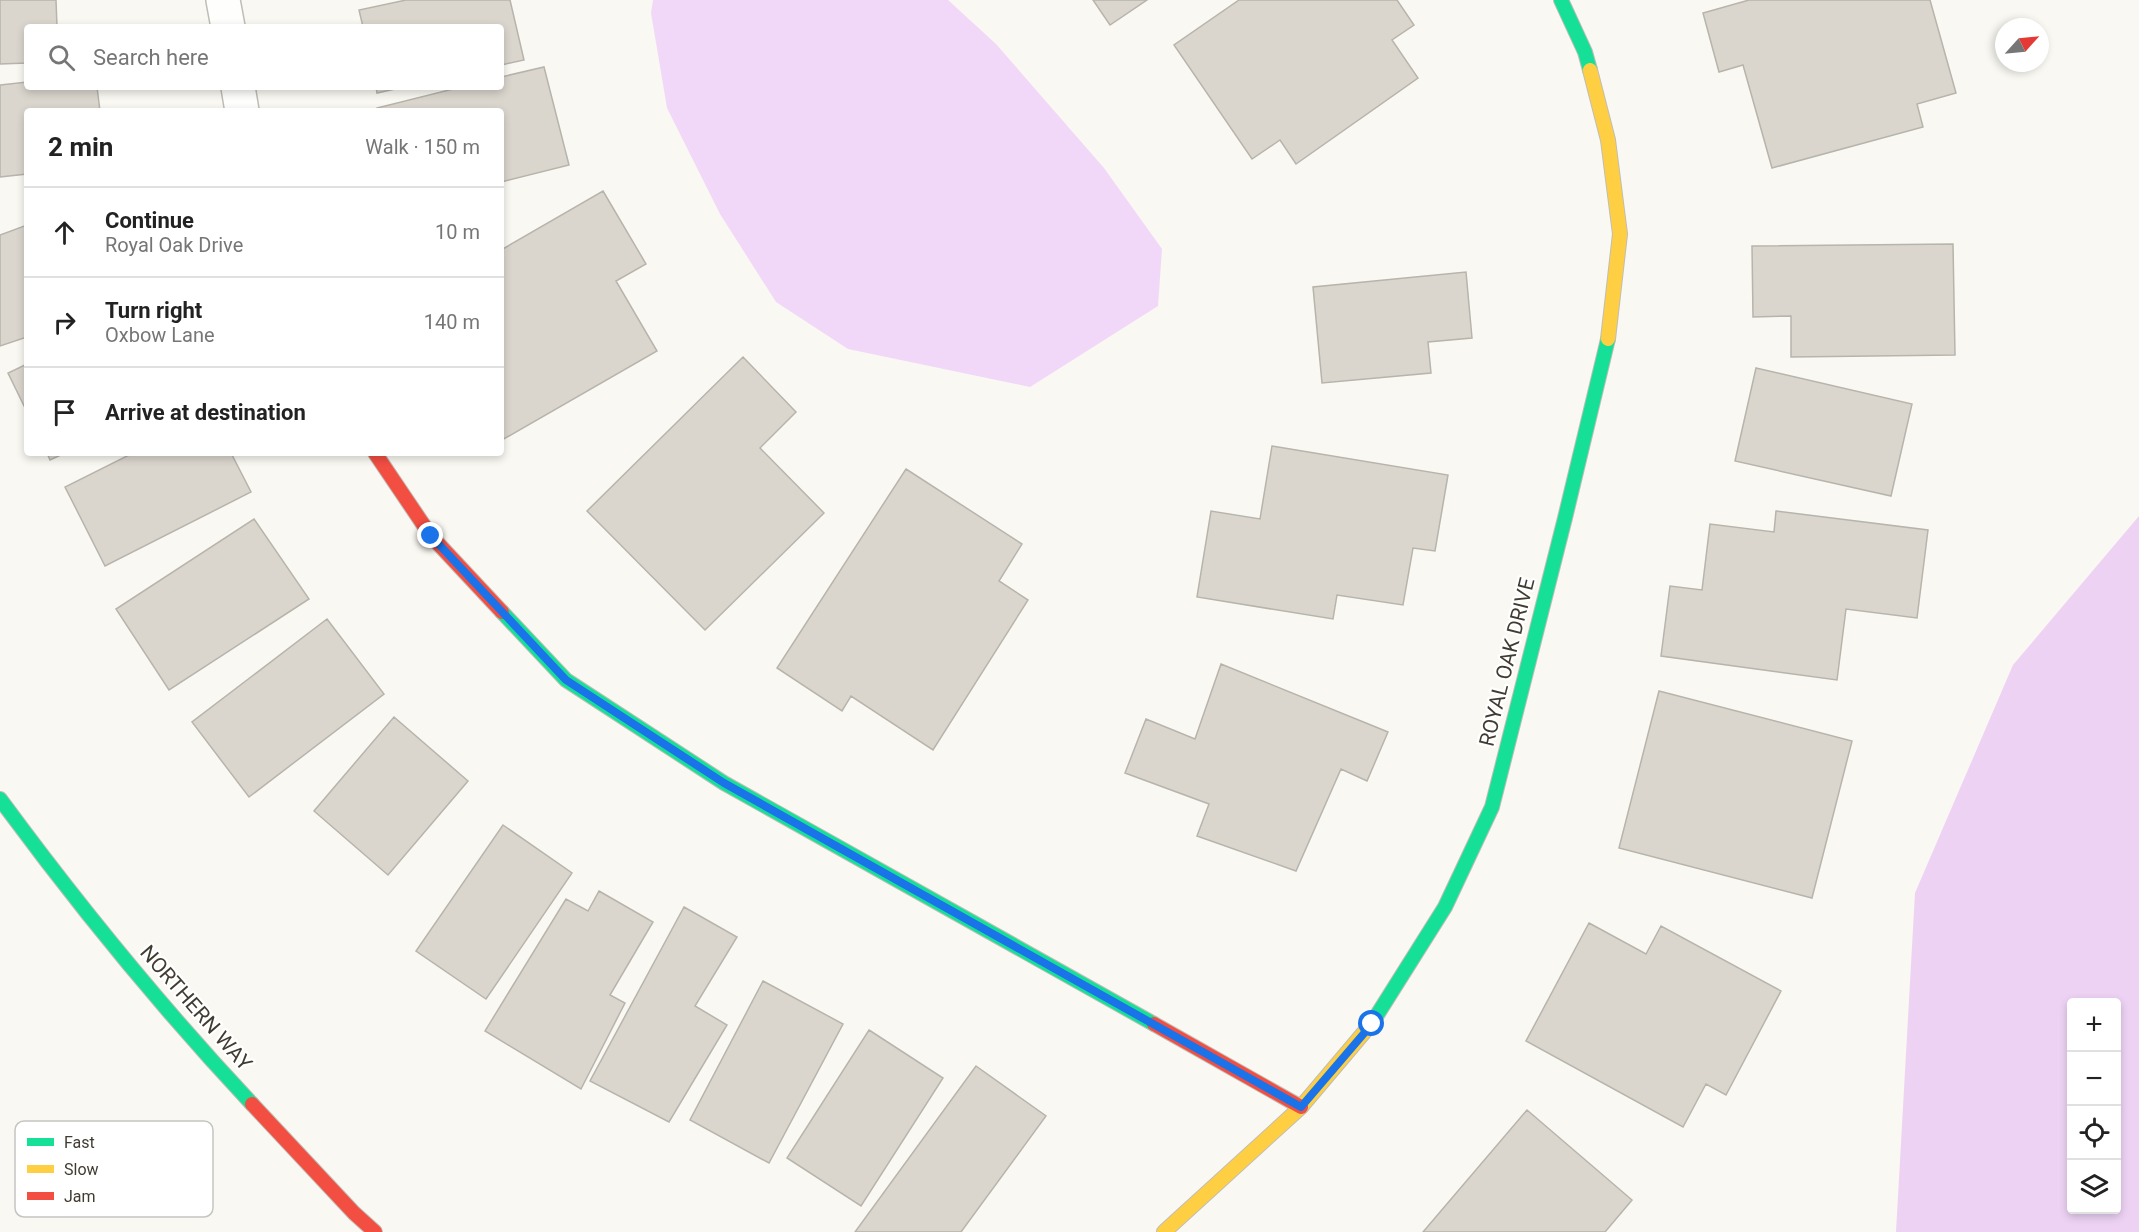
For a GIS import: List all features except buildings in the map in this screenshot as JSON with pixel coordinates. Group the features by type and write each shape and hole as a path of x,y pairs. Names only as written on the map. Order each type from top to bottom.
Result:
{"street":[{"path":"223,0 227,24"},
{"name":"ROYAL OAK DRIVE","path":"1164,1232 1301,1107 1372,1024 1445,907 1492,807 1607,344 1620,234 1608,140 1586,52 1561,0"},
{"path":"238,90 242,108"},
{"path":"377,456 431,536 566,680 724,783 1301,1107"},
{"name":"NORTHERN WAY","path":"0,799 59,879 200,1048 354,1213 375,1232"}],"shaded area":[{"path":"653,0 948,0 996,44 1104,168 1162,249 1158,306 1030,387 848,349 776,302 720,214 667,108 651,13"},
{"path":"2139,516 2139,1232 1896,1232 1915,893 2013,665"}],"traffic: fast":[{"path":"1561,0 1585,52 1590,70"},
{"path":"1372,1023 1445,907 1492,807 1608,339"},
{"path":"502,612 566,680 724,783 1154,1024"},
{"path":"0,799 122,955 252,1104"}],"traffic: slow":[{"path":"1590,70 1608,140 1620,234 1608,339"},
{"path":"1164,1232 1301,1107 1372,1023"}],"traffic: jam":[{"path":"377,456 431,536 502,612"},
{"path":"1154,1024 1301,1107"},
{"path":"252,1104 354,1213 375,1232"}],"route":[{"path":"431,536 566,680 724,783 1301,1107 1372,1024"}]}
